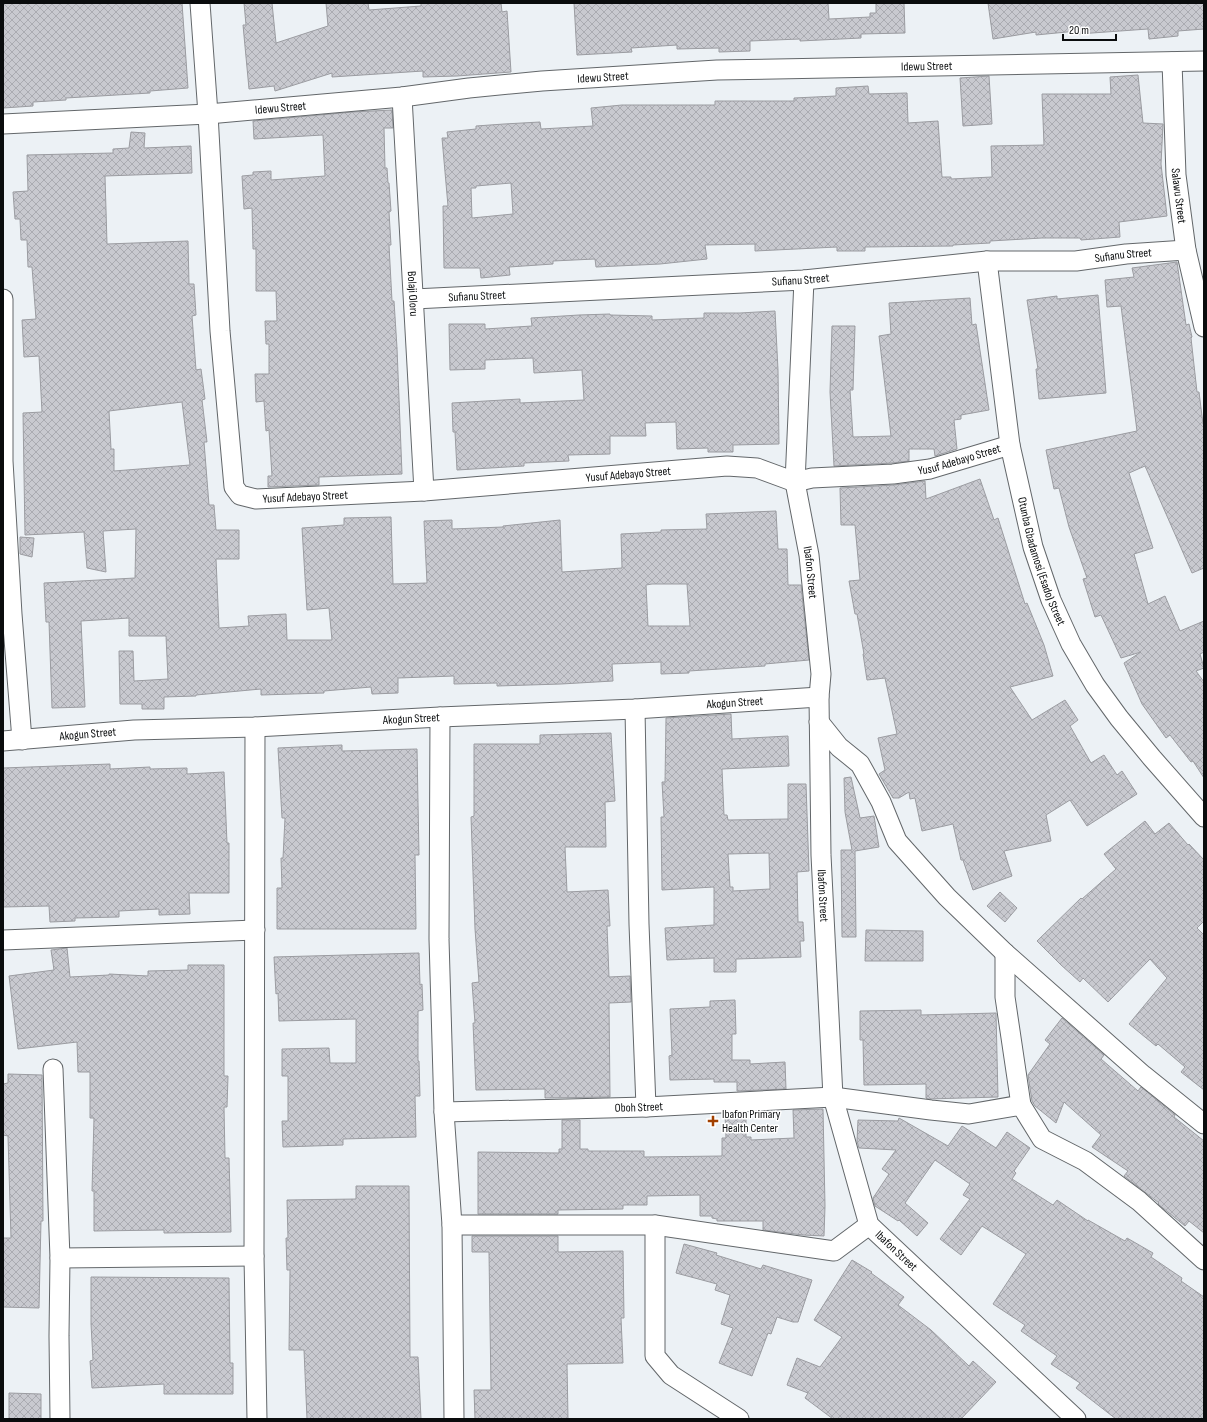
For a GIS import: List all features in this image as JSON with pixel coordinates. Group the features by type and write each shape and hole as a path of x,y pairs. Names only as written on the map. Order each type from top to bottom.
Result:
{"street":[{"path":"200,3 208,114"},
{"name":"Idewu Street","path":"3,124 208,114 402,97 469,88 535,82 718,70 1172,62 1204,60"},
{"name":"Salawu Street","path":"1172,62 1176,175 1186,250 1204,327"},
{"name":"Bolaji Oloru","path":"402,97 424,490"},
{"name":"Yusuf Adebayo Street","path":"208,114 220,331 234,487 240,496 256,499 424,490 727,466 757,468 795,482 812,478 893,474 930,469 1010,445"},
{"name":"Sufianu Street","path":"414,299 804,280 987,261 1076,262 1126,254 1186,250"},
{"name":"Otunba Gbadamosi (Esado) Street","path":"987,261 1010,445 1033,547 1051,600 1071,644 1095,685 1119,718 1152,758 1204,817"},
{"name":"Ibafon Street","path":"804,280 795,482 809,562 821,674 819,697 820,855 833,1096 870,1225 1076,1419"},
{"path":"3,299 3,461 12,614 22,740"},
{"name":"Akogun Street","path":"3,741 134,730 254,727 440,717 635,709 819,697"},
{"path":"635,709 639,924 646,1107"},
{"path":"440,717 439,939 444,1112 452,1225 454,1419"},
{"path":"819,722 839,747 860,764 880,802 897,841 947,897 1005,953 1143,1075 1204,1124"},
{"path":"254,727 254,1256 257,1419"},
{"path":"3,940 254,930"},
{"path":"1005,953 1005,997 1021,1105 1042,1139 1085,1161 1139,1201 1204,1260"},
{"path":"53,1069 60,1258 60,1419"},
{"name":"Oboh Street","path":"444,1112 646,1107 833,1096 969,1114 1021,1105"},
{"path":"452,1225 655,1225 834,1251 870,1225"},
{"path":"655,1225 655,1356 671,1374 739,1419"},
{"path":"60,1258 254,1256"}],"building":[{"path":"3,3 182,3 188,88 150,91 150,93 66,98 66,100 33,102 33,106 3,108"},
{"path":"244,3 272,3 276,43 328,26 326,3 368,3 369,10 421,6 421,3 501,3 502,12 507,11 511,72 423,77 423,71 332,77 332,73 275,91 274,86 249,89 243,25 246,25"},
{"path":"574,3 828,3 829,19 870,17 870,13 876,13 876,3 904,3 905,33 861,34 861,38 800,41 800,39 750,41 750,51 719,52 719,48 677,49 677,45 631,48 632,52 577,55"},
{"path":"988,3 1204,3 1204,29 1178,31 1178,36 1149,39 1148,29 1078,34 1077,31 1036,35 1036,32 993,39"},
{"path":"1138,75 1143,123 1163,124 1161,164 1167,216 1119,222 1120,237 1081,240 1080,238 1042,238 990,241 990,243 953,246 865,247 865,251 837,251 837,247 755,251 755,244 705,245 707,259 660,264 596,267 595,259 553,261 553,264 509,267 510,275 481,278 480,268 444,268 443,206 448,206 442,138 448,138 447,132 476,129 476,126 540,122 541,129 593,126 591,108 622,105 715,105 715,101 794,101 794,98 836,96 836,88 868,86 869,94 907,93 908,123 938,121 942,177 951,177 951,179 992,177 991,146 1044,145 1042,94 1111,94 1110,77","holes":["511,183 513,214 472,218 471,188 476,188 476,186"]},
{"path":"989,76 992,124 963,126 960,78"},
{"path":"392,110 393,128 384,128 385,168 387,168 391,211 389,212 391,245 389,245 392,301 394,301 397,348 402,474 319,477 319,485 268,487 268,476 272,476 269,430 266,431 264,401 256,402 255,374 269,374 269,344 266,344 265,321 277,321 276,291 256,291 256,249 253,249 252,208 244,209 242,176 253,175 253,172 271,171 271,180 325,176 323,135 254,139 253,121"},
{"path":"131,132 145,133 144,148 191,146 192,173 105,176 107,244 188,241 189,284 194,284 196,315 192,316 196,370 201,369 205,399 202,400 207,442 204,442 209,505 214,505 216,530 239,530 239,559 216,559 219,628 249,626 248,616 286,614 287,640 332,640 329,608 307,610 302,528 344,525 344,518 391,517 393,584 427,583 424,521 452,520 452,529 503,527 560,520 562,572 622,568 621,534 661,532 661,530 707,529 706,514 776,511 778,549 787,549 788,585 801,585 809,660 765,664 765,666 661,674 661,662 612,664 613,681 561,684 497,686 497,683 454,684 454,676 398,678 398,693 372,694 371,687 324,691 324,693 261,695 261,689 196,696 164,697 164,709 142,709 142,704 120,704 119,651 133,651 134,681 168,679 166,636 129,636 129,618 81,621 85,707 52,708 49,622 46,622 44,583 135,578 136,529 103,531 106,572 87,568 84,532 25,535 23,413 42,412 39,356 24,357 22,320 36,319 32,267 28,267 27,240 21,240 20,219 15,219 13,192 28,191 27,155 113,153 113,149 129,148","holes":["182,402 190,465 114,471 114,449 111,449 109,411","687,584 690,626 648,626 646,585"]},
{"path":"1177,262 1186,325 1189,324 1192,337 1197,392 1199,392 1203,424 1204,423 1204,568 1192,573 1145,466 1129,473 1153,548 1134,554 1148,604 1165,596 1180,631 1204,621 1204,652 1200,654 1204,668 1196,671 1204,682 1204,778 1193,761 1191,762 1170,735 1166,738 1142,704 1124,663 1141,652 1121,658 1101,615 1095,617 1083,579 1087,578 1069,527 1059,488 1054,489 1046,450 1137,431 1121,306 1107,307 1105,280 1134,277 1132,268"},
{"path":"1098,295 1106,393 1039,399 1036,369 1038,369 1027,300 1057,296 1057,299"},
{"path":"970,298 972,325 976,324 989,410 961,415 961,419 954,420 957,449 935,456 934,449 909,449 909,461 834,466 830,392 832,326 855,326 853,390 850,390 853,437 891,436 879,336 891,334 889,303"},
{"path":"775,311 778,370 779,444 733,445 733,452 708,452 708,448 677,449 676,422 645,423 646,436 610,436 610,454 568,455 569,461 524,463 524,466 457,470 452,403 520,399 520,403 584,400 582,370 534,373 533,358 485,360 485,369 450,370 449,324 485,324 485,329 532,326 531,318 579,315 610,314 652,316 652,320 704,318 704,313"},
{"path":"980,479 994,520 998,518 1025,604 1027,603 1044,645 1053,676 1010,687 1032,720 1065,700 1078,720 1070,726 1091,763 1104,755 1117,775 1122,771 1137,794 1087,826 1070,800 1046,815 1051,841 1004,851 1012,876 973,890 963,860 961,860 953,824 922,831 915,798 910,799 909,792 899,798 893,798 879,774 885,770 878,738 897,734 885,678 867,680 857,614 855,614 849,581 860,580 855,525 841,525 840,488 894,485 925,481 926,499"},
{"path":"20,537 34,538 32,557 20,554"},
{"path":"731,714 732,739 788,736 789,766 722,769 724,815 727,815 728,820 788,819 788,784 806,784 809,871 797,872 798,922 803,922 804,941 800,941 801,957 736,959 736,972 714,972 714,958 667,960 665,928 714,925 714,887 662,890 661,817 664,817 662,782 665,782 666,718","holes":["769,853 770,889 733,891 733,887 730,887 728,854"]},
{"path":"611,733 615,801 605,802 606,847 565,847 567,892 608,890 610,926 607,926 609,977 630,976 631,1002 609,1003 610,1097 545,1098 545,1089 476,1090 473,1023 475,1023 472,983 479,982 475,929 471,817 474,816 474,744 540,744 540,735"},
{"path":"342,745 342,751 417,749 419,855 415,855 416,929 277,929 277,888 282,888 281,858 283,858 285,818 282,818 278,748"},
{"path":"110,764 110,769 150,767 150,769 187,768 187,774 224,772 227,843 229,843 229,893 189,893 190,914 159,915 159,909 119,911 119,917 75,918 75,921 50,922 49,906 3,907 3,768"},
{"path":"851,777 860,818 874,816 879,847 855,851 856,937 842,937 841,850 852,850 845,812 844,778"},
{"path":"1145,821 1155,834 1169,823 1188,845 1189,844 1204,860 1204,921 1197,928 1204,935 1204,1090 1181,1072 1185,1067 1158,1044 1156,1046 1129,1024 1167,978 1150,959 1108,1002 1083,978 1080,982 1037,941 1081,898 1082,899 1116,869 1104,854"},
{"path":"1000,892 1017,908 1005,922 987,906"},
{"path":"866,930 923,931 923,961 865,961"},
{"path":"67,948 70,977 109,974 148,976 148,971 188,970 188,965 224,965 224,1076 228,1076 227,1107 224,1107 225,1158 229,1158 231,1232 164,1233 164,1230 94,1231 94,1191 92,1191 94,1118 90,1118 90,1072 78,1072 77,1042 18,1049 9,976 54,970 51,950"},
{"path":"419,953 420,985 422,984 423,1010 418,1011 420,1096 415,1096 416,1137 343,1139 343,1145 283,1147 282,1121 288,1121 288,1076 282,1076 282,1049 329,1048 330,1063 356,1063 356,1019 279,1021 274,957"},
{"path":"735,1000 736,1034 732,1034 732,1060 750,1060 750,1064 785,1062 786,1089 737,1091 737,1082 714,1082 714,1079 670,1080 669,1056 672,1055 670,1009 710,1007 710,1001"},
{"path":"921,1010 921,1015 996,1013 998,1097 928,1099 926,1098 926,1084 864,1085 863,1040 860,1040 860,1011"},
{"path":"1062,1018 1104,1055 1101,1059 1138,1091 1141,1087 1175,1115 1174,1117 1204,1141 1204,1233 1189,1221 1185,1226 1158,1204 1159,1203 1124,1176 1128,1171 1092,1147 1101,1135 1064,1102 1056,1123 1035,1106 1032,1101 1028,1075 1050,1044 1045,1040"},
{"path":"8,1074 42,1075 43,1221 41,1221 39,1308 3,1307 3,1238 11,1238 8,1136 3,1135 3,1084 8,1083"},
{"path":"823,1109 825,1206 824,1236 763,1230 763,1221 717,1221 717,1219 712,1218 712,1216 700,1216 700,1195 647,1196 647,1205 623,1205 623,1209 558,1210 558,1214 478,1214 478,1152 559,1153 559,1149 562,1149 562,1120 580,1120 580,1149 588,1149 588,1151 644,1151 644,1157 722,1156 722,1138 726,1138 725,1114 746,1114 746,1137 751,1137 751,1140 794,1138 793,1110"},
{"path":"899,1118 948,1146 962,1126 996,1148 1007,1132 1030,1148 1014,1171 1016,1173 1012,1179 1053,1205 1057,1200 1088,1221 1125,1241 1127,1238 1153,1253 1151,1257 1182,1278 1181,1281 1204,1297 1204,1419 1116,1419 1076,1388 1080,1383 1051,1364 1057,1356 1021,1331 1025,1325 993,1304 1026,1254 982,1226 961,1255 940,1239 970,1199 963,1195 970,1184 935,1160 905,1203 928,1223 917,1236 899,1220 898,1221 875,1206 873,1198 889,1174 882,1169 896,1150 859,1148 857,1141 858,1120 898,1121"},
{"path":"356,1186 409,1186 410,1357 418,1357 421,1419 307,1419 304,1350 289,1350 290,1270 287,1270 287,1200 356,1199"},
{"path":"472,1236 558,1236 558,1252 623,1251 624,1318 621,1318 623,1363 567,1364 568,1419 475,1419 474,1390 491,1390 489,1252 472,1252"},
{"path":"684,1244 717,1253 716,1255 761,1269 763,1265 812,1280 798,1322 777,1317 771,1334 768,1333 752,1376 719,1363 733,1328 721,1324 730,1295 715,1290 717,1284 676,1273"},
{"path":"852,1260 872,1272 871,1273 904,1297 898,1305 931,1330 969,1366 973,1361 996,1382 961,1419 833,1419 805,1398 808,1393 787,1385 797,1358 820,1367 842,1337 814,1320"},
{"path":"91,1277 229,1278 230,1363 233,1363 233,1394 164,1394 164,1384 92,1388 90,1361 93,1360"},
{"path":"9,1393 41,1394 41,1419 9,1419"}],"place":[{"name":"Ibafon Primary Health Center","path":"713,1121"}]}
